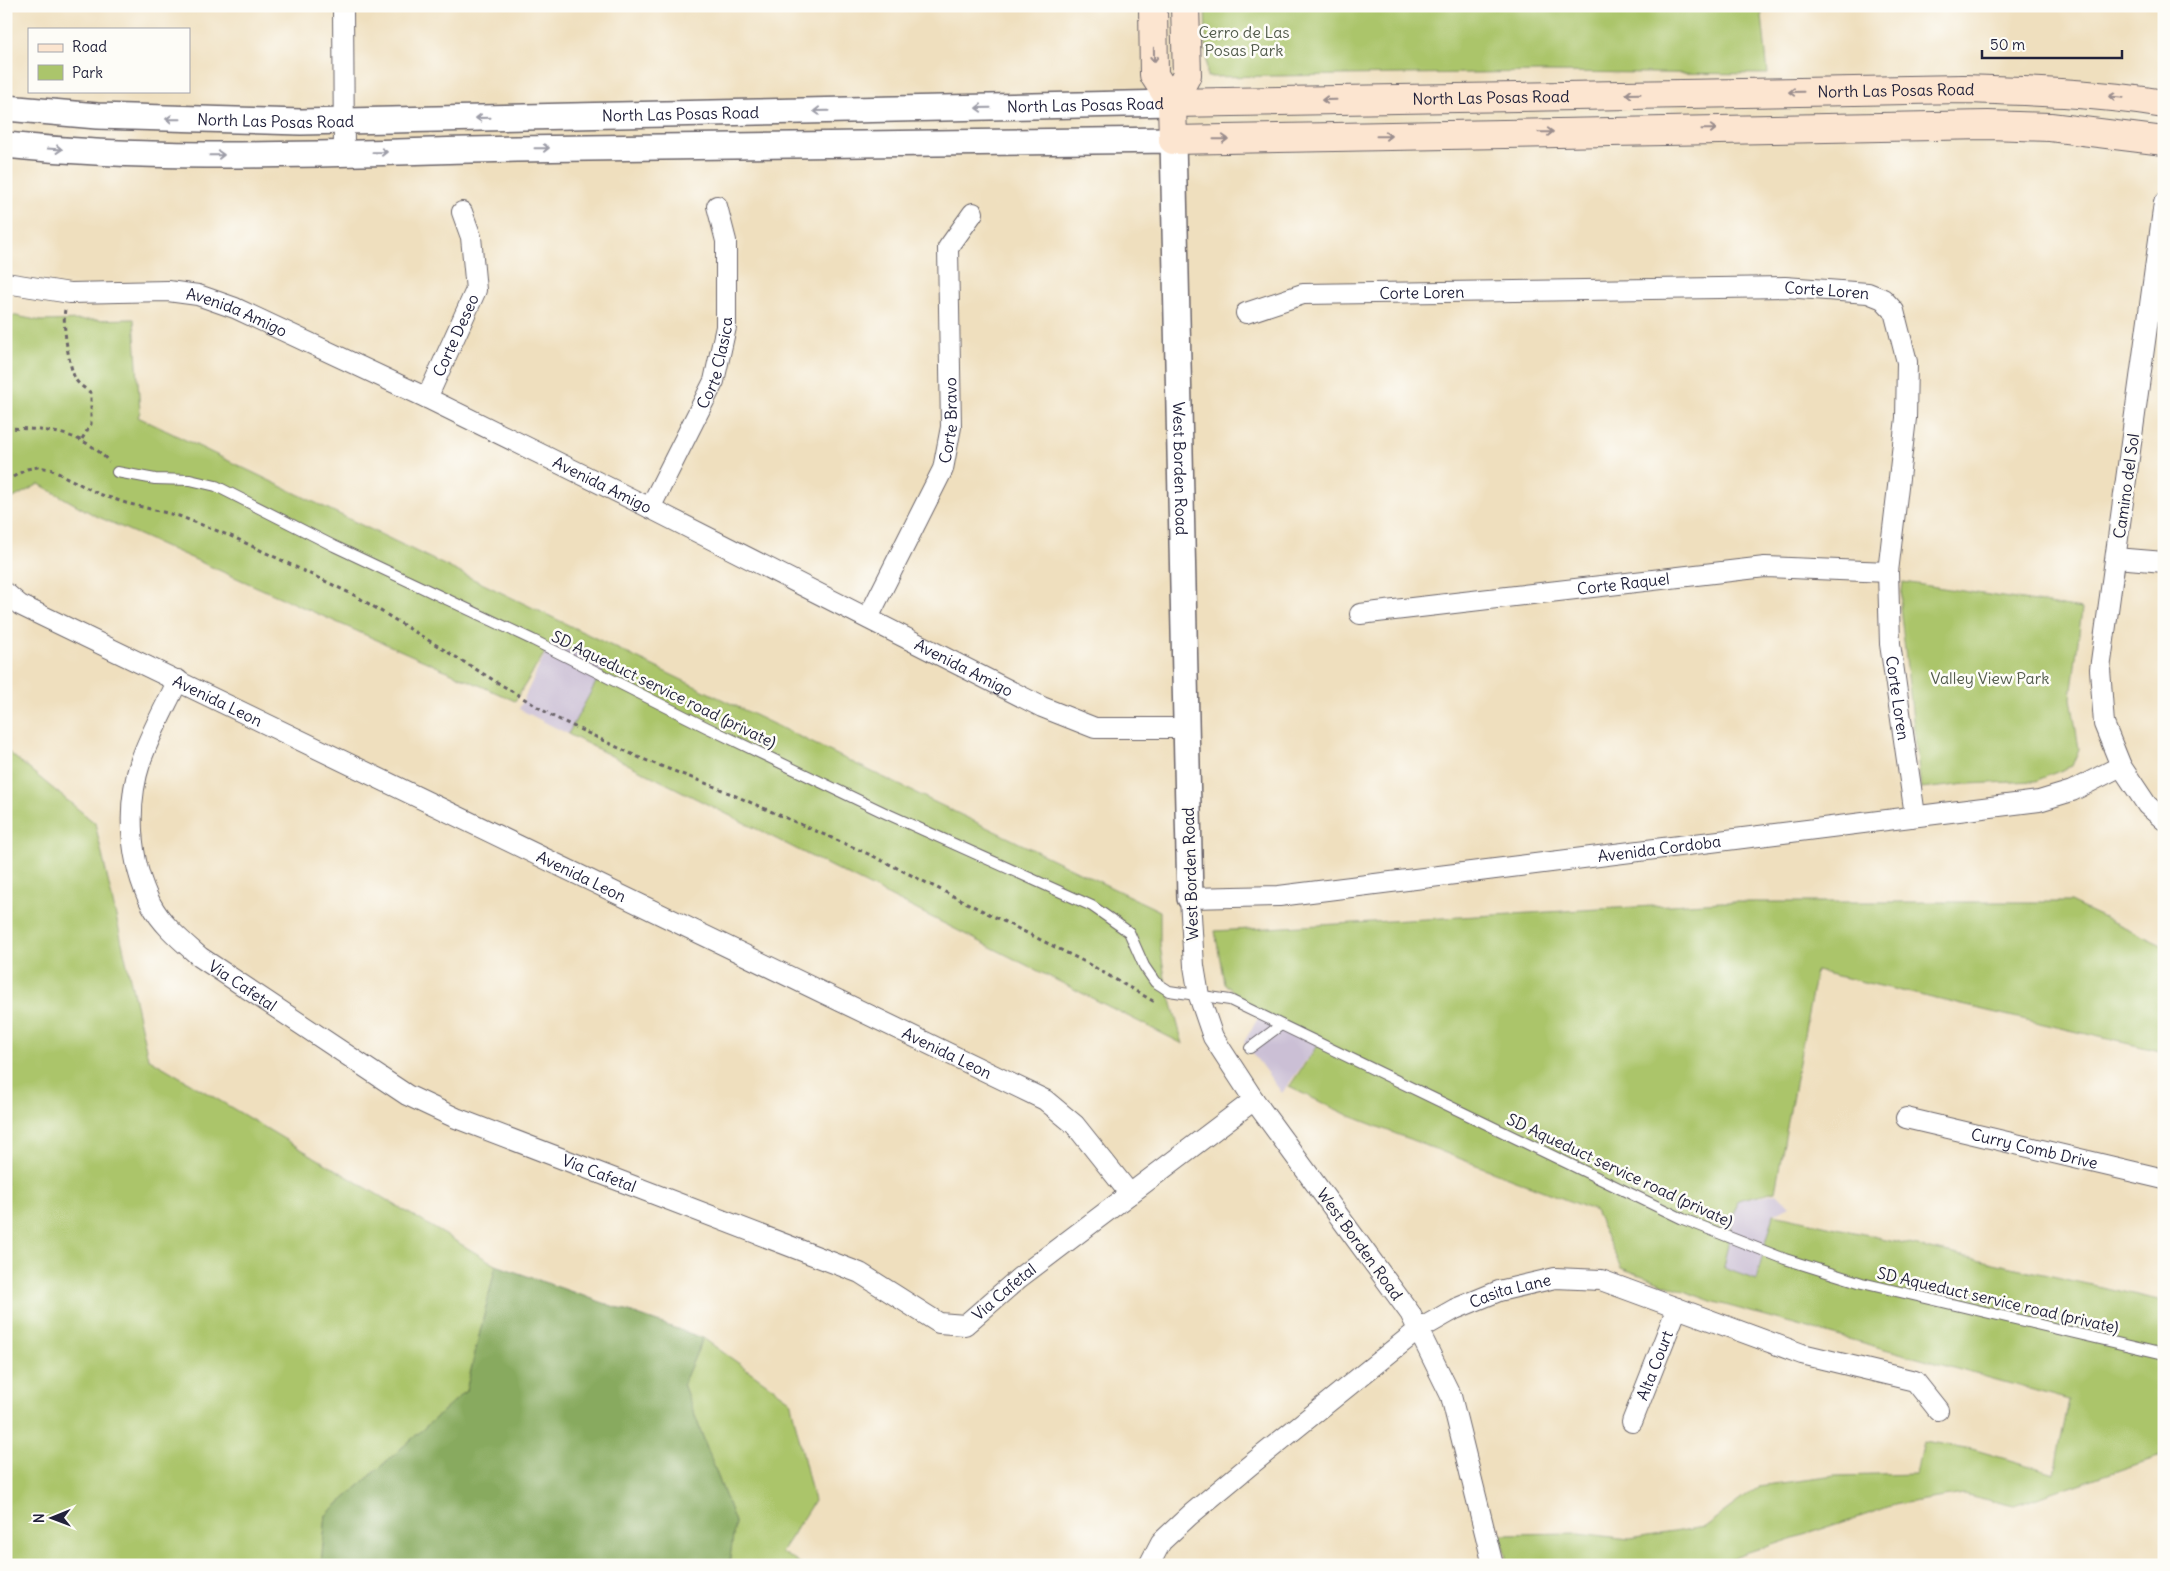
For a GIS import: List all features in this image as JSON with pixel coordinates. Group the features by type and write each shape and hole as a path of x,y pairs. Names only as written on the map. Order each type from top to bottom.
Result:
{"main road":[{"path":"1153,6 1154,75 1172,103"},
{"name":"West Borden Road","path":"1173,140 1172,103 1187,75 1185,6"},
{"name":"North Las Posas Road","path":"1172,103 1963,89 2130,98 2164,104"},
{"name":"North Las Posas Road","path":"1173,140 1988,125 2050,127 2164,141"}],"street":[{"path":"343,6 344,152"},
{"name":"North Las Posas Road","path":"6,108 125,117 301,122 1172,103"},
{"name":"North Las Posas Road","path":"6,145 150,154 1173,140"},
{"name":"West Borden Road","path":"1173,140 1190,898 1194,966 1199,996 1213,1037 1254,1100 1410,1313 1451,1396 1493,1565"},
{"name":"Camino del Sol","path":"2164,203 2158,295 2100,668 2104,724 2121,766 2147,805 2164,820"},
{"name":"Corte Clasica","path":"650,508 714,382 726,327 726,241 717,206"},
{"name":"Corte Deseo","path":"427,398 476,290 471,237 462,212"},
{"name":"Corte Bravo","path":"868,618 943,469 951,427 948,248 973,213"},
{"name":"Avenida Amigo","path":"6,283 70,293 168,291 198,295 234,308 427,398 650,508 1042,707 1095,728 1186,728"},
{"name":"Corte Loren","path":"1246,313 1303,294 1785,287 1868,293 1883,299 1894,311 1907,362 1906,418 1888,572 1890,644 1915,815"},
{"path":"2116,558 2164,562"},
{"name":"Corte Raquel","path":"1360,614 1765,567 1888,572"},
{"name":"Avenida Leon","path":"6,592 20,605 1044,1100 1074,1125 1130,1194"},
{"name":"Via Cafetal","path":"178,680 142,759 133,793 134,855 151,904 173,934 200,957 407,1095 456,1118 860,1273 939,1323 966,1325 1019,1278 1254,1100"},
{"name":"Avenida Cordoba","path":"1190,898 1279,896 2039,801 2072,791 2121,766"},
{"name":"Curry Comb Drive","path":"1906,1118 2164,1179"},
{"name":"Casita Lane","path":"1149,1565 1161,1542 1190,1516 1418,1330 1455,1309 1499,1291 1555,1278 1601,1280 1802,1354 1915,1381 1938,1410"},
{"name":"Alta Court","path":"1632,1422 1677,1308"}],"lane":[{"name":"SD Aqueduct service road (private)","path":"117,472 155,479 190,480 216,486 334,546 533,640 706,727 883,812 1092,906 1129,932 1144,966 1155,982 1169,991 1230,1000 1683,1219 1785,1259 1862,1283 2164,1354"},
{"path":"1250,1048 1280,1025"}],"path":[{"path":"70,293 63,318 67,336 69,368 77,382 91,393 91,424 82,439"},
{"path":"6,428 30,429 82,439 103,454 117,472"},
{"path":"6,481 26,469 38,467 50,469 99,494 126,503 179,516 233,537 356,596 562,721 640,758 714,786 873,856 1085,962 1153,1001 1162,996 1163,987"}],"shaded area":[{"path":"551,641 605,666 568,734 519,709"},
{"path":"1264,1008 1323,1037 1282,1093 1244,1042"},
{"path":"1777,1193 1790,1206 1774,1214 1756,1280 1723,1268 1737,1200"}],"green space":[{"name":"Cerro de Las Posas Park","path":"1205,6 1761,6 1768,74 1542,72 1207,77"},
{"path":"6,314 41,321 134,319 140,412 138,417 1160,911 1160,945 1165,978 1183,1044 568,734 605,666 552,641 515,701 94,515 39,484 6,502"},
{"name":"Valley View Park","path":"1903,582 2082,609 2071,698 2079,749 2072,766 2035,781 1967,784 1921,789 1900,607"},
{"path":"6,750 95,823 148,1058 496,1265 466,1391 326,1515 321,1565 6,1565"},
{"path":"1722,902 2070,902 2164,946 2164,1052 1816,971 1775,1191 1737,1200 1723,1268 1756,1280 1774,1214 2164,1301 2164,1455 2014,1506 1963,1494 1898,1504 1712,1565 1507,1565 1501,1534 1579,1533 1629,1539 1704,1527 1759,1486 1836,1476 1916,1474 1923,1441 1972,1449 2054,1473 2069,1400 1711,1301 1621,1268 1595,1211 1350,1116 1289,1087 1323,1037 1257,1013 1224,983 1215,931"},
{"path":"496,1265 703,1338 683,1384 735,1522 729,1565 321,1565 326,1515 466,1391"},
{"path":"703,1338 790,1400 814,1501 781,1552 802,1565 729,1565 735,1522 683,1384"}]}
